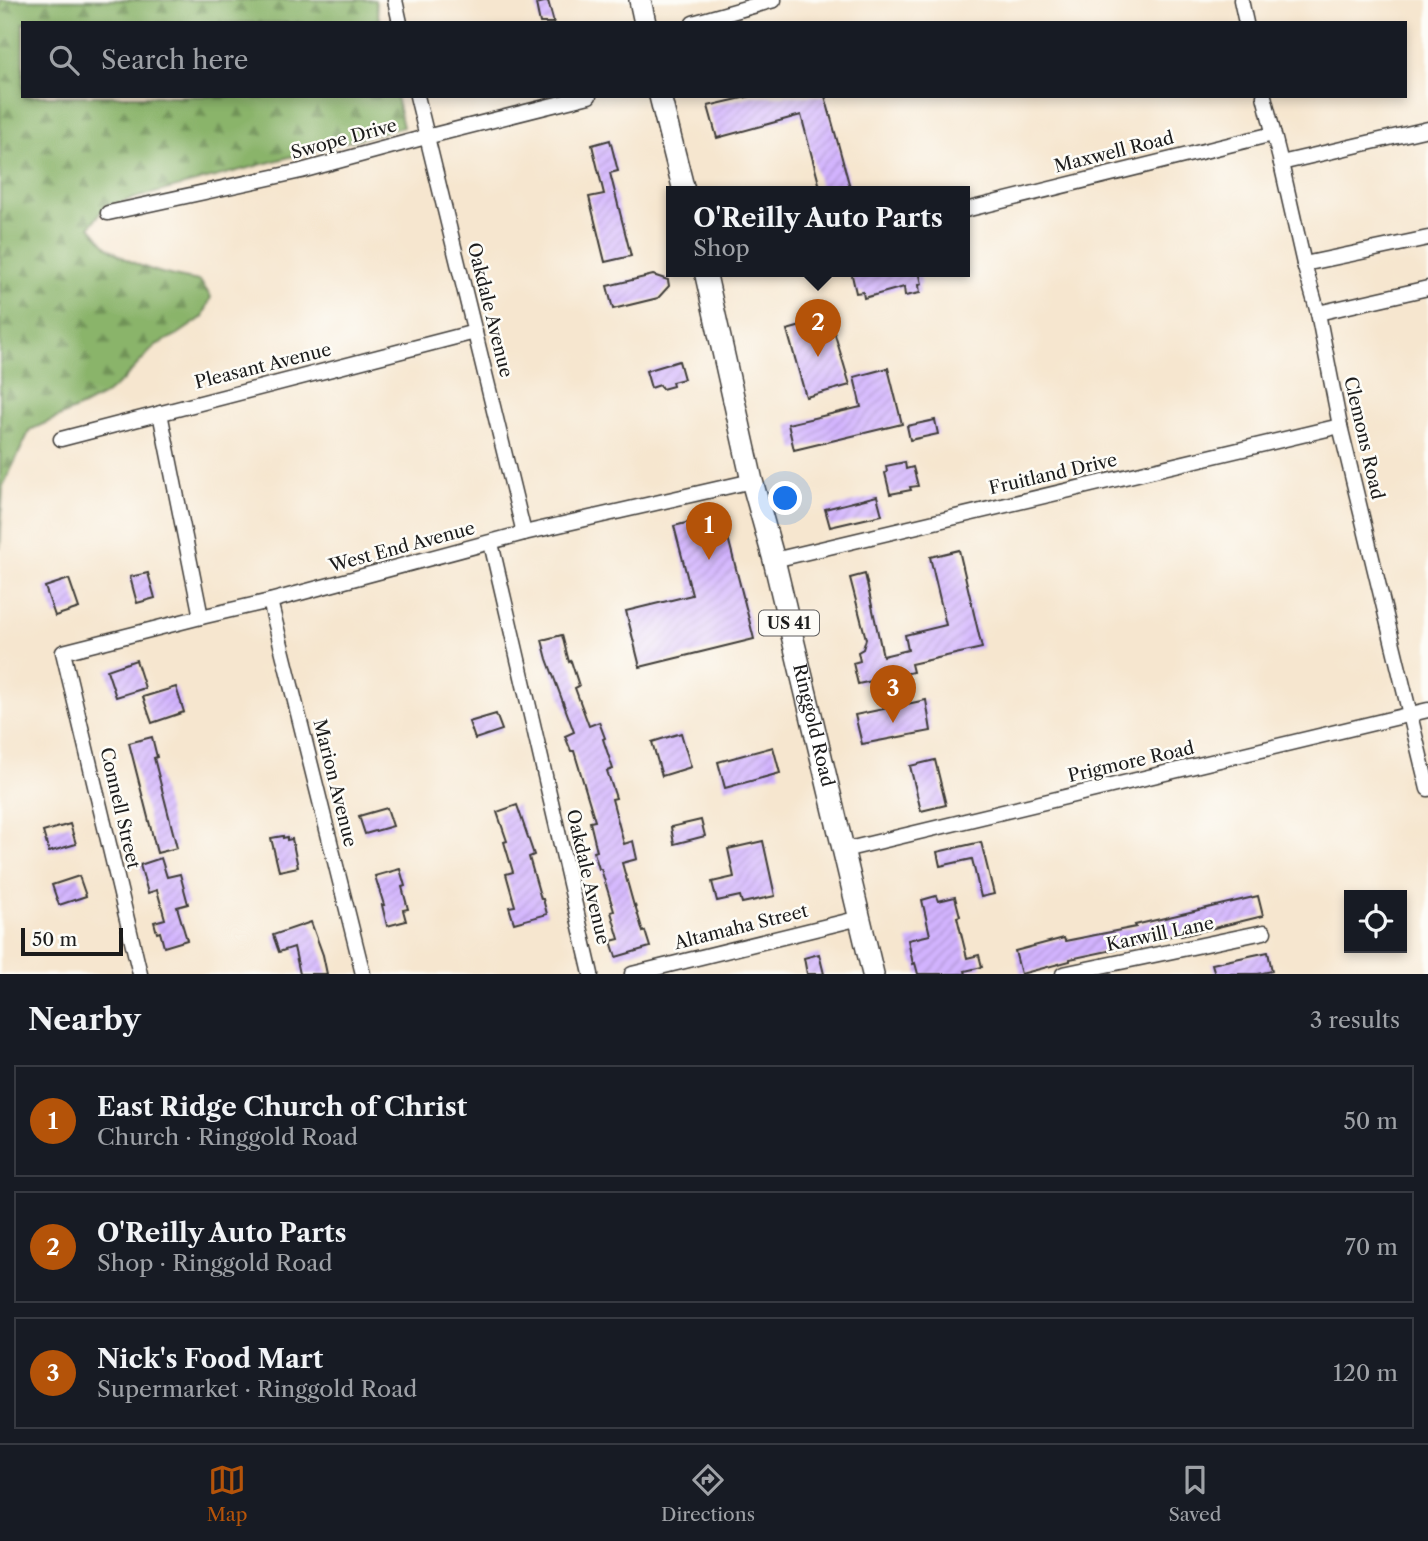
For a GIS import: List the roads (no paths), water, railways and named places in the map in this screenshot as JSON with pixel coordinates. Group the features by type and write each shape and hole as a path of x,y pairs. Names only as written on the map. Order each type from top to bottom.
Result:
{"main road":[{"path":"640,0 645,21"},
{"path":"661,98 683,186"},
{"name":"Ringgold Road","path":"707,277 752,481 774,560 873,974"}],"street":[{"path":"395,0 400,21"},
{"path":"700,21 774,0"},
{"path":"1241,0 1246,21"},
{"name":"Oakdale Avenue","path":"417,98 524,533"},
{"name":"Swope Drive","path":"108,213 301,171 581,98"},
{"name":"Clemons Road","path":"1264,98 1318,313 1340,426 1428,789"},
{"path":"1281,163 1428,129"},
{"name":"Maxwell Road","path":"970,208 1273,134"},
{"path":"1304,264 1428,238"},
{"path":"1318,313 1428,288"},
{"name":"Pleasant Avenue","path":"61,439 475,332"},
{"path":"160,413 201,617"},
{"name":"Fruitland Drive","path":"774,560 1340,426"},
{"name":"West End Avenue","path":"63,652 491,544 524,533 752,481"},
{"name":"Oakdale Avenue","path":"491,544 591,974"},
{"name":"Marion Avenue","path":"270,601 363,974"},
{"name":"Connell Street","path":"63,652 140,974"},
{"name":"Prigmore Road","path":"844,850 1428,710"},
{"name":"Altamaha Street","path":"632,974 860,918"},
{"name":"Karwill Lane","path":"1063,974 1264,932"}],"place":[{"name":"O'Reilly Auto Parts","path":"818,357"},
{"name":"East Ridge Church of Christ","path":"709,560"},
{"name":"Nick's Food Mart","path":"893,723"}]}
